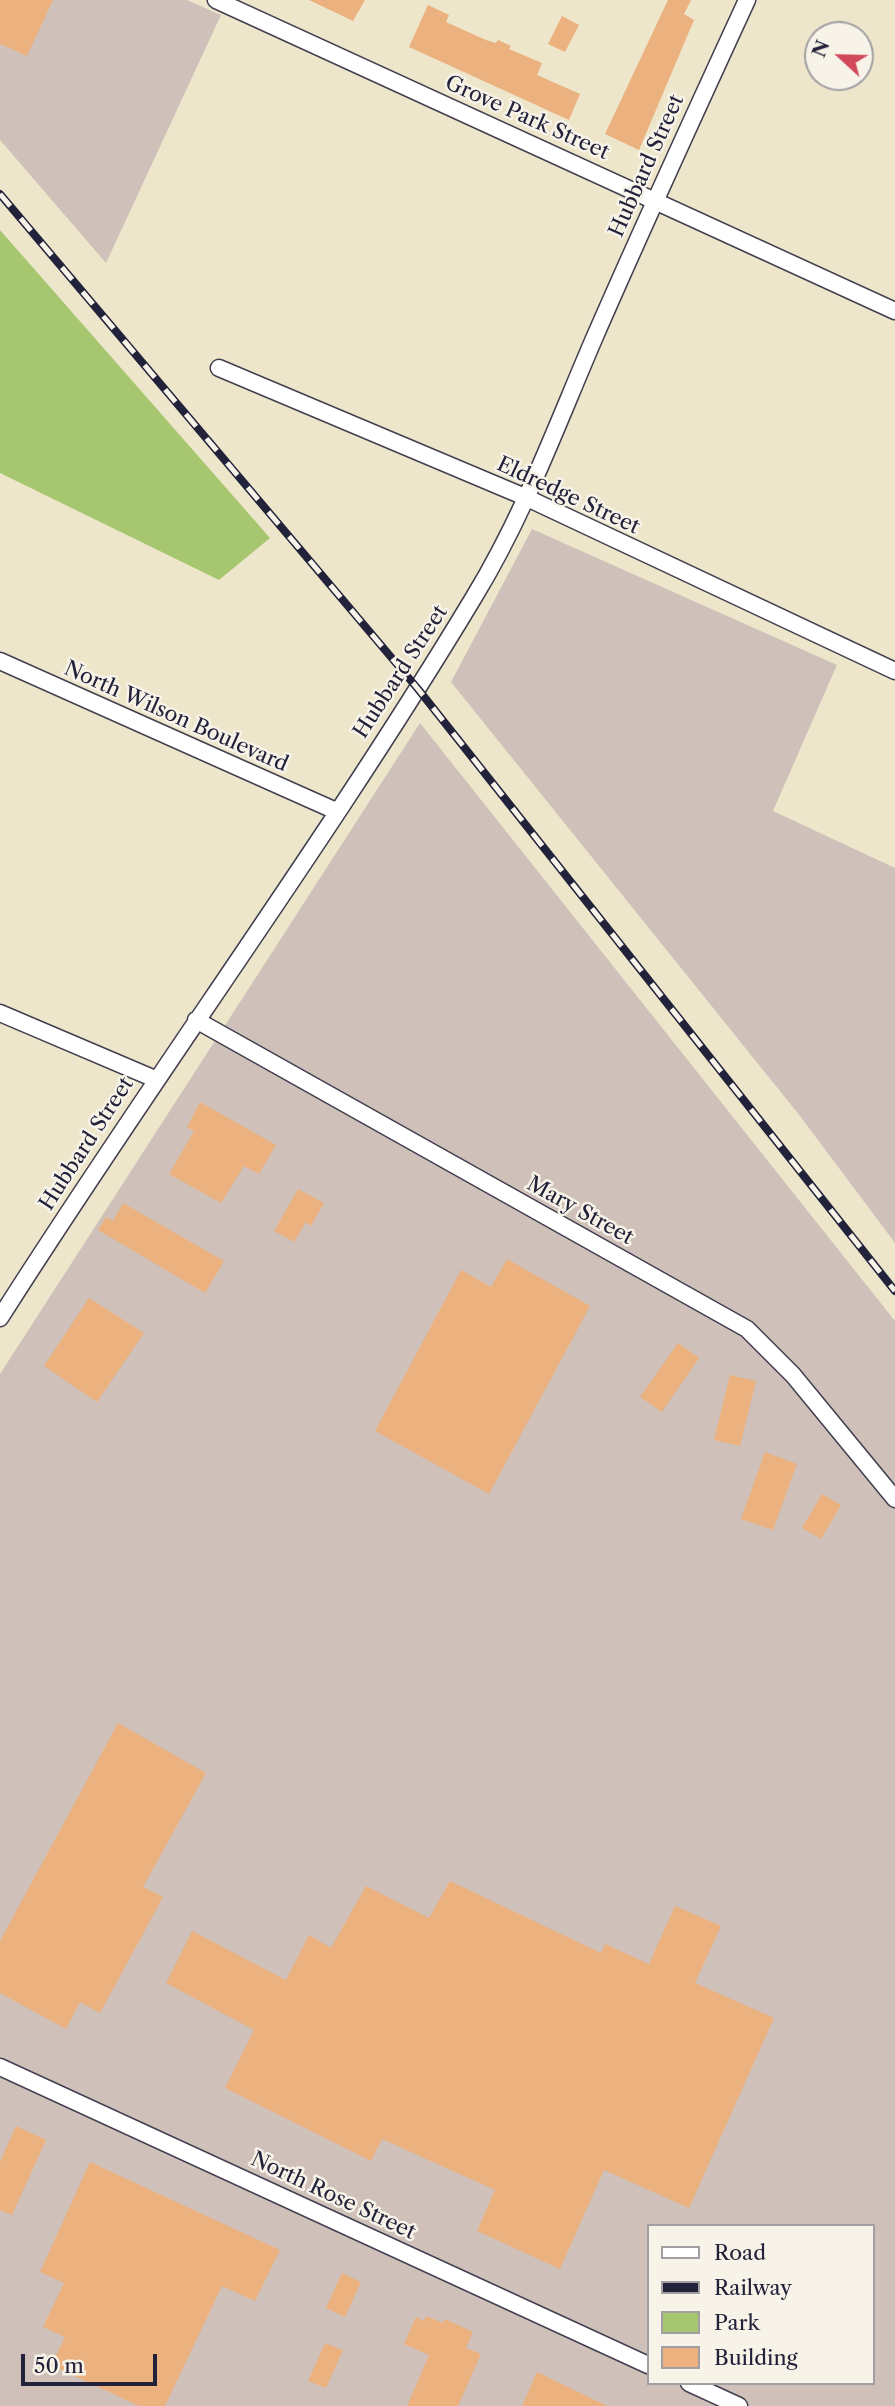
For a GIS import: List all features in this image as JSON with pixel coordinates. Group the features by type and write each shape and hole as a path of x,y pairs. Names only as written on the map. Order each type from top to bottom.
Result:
{"street":[{"name":"Grove Park Street","path":"216,0 895,311"},
{"name":"Hubbard Street","path":"0,1318 155,1079 418,689 476,594 525,497 654,199 747,0"},
{"name":"Eldredge Street","path":"219,368 525,497 895,671"},
{"name":"North Wilson Boulevard","path":"0,661 336,811"},
{"path":"0,1013 155,1079"},
{"name":"Mary Street","path":"196,1020 747,1329 793,1375 895,1499"},
{"name":"North Rose Street","path":"0,2067 646,2363"},
{"path":"693,2385 738,2406"}],"shaded area":[{"path":"0,0 187,0 221,15 106,263 0,140"},
{"path":"532,529 837,665 773,811 895,868 895,1243 800,1116 451,682"},
{"path":"420,723 895,1321 895,2406 0,2406 0,1374"}],"green space":[{"path":"0,230 270,538 219,580 0,473"}],"building":[{"path":"0,0 53,0 27,56 0,44"},
{"path":"309,0 365,0 353,21"},
{"path":"668,0 691,0 684,14 694,20 639,150 605,134"},
{"path":"428,5 449,15 446,22 486,40 496,43 498,40 511,46 509,49 542,63 537,75 580,94 569,120 409,47"},
{"path":"562,16 579,25 565,52 548,44"},
{"path":"200,1102 276,1145 259,1174 244,1166 221,1203 169,1174 194,1131 187,1127"},
{"path":"298,1189 324,1203 311,1226 306,1222 294,1242 274,1231"},
{"path":"123,1203 224,1261 205,1293 98,1230 106,1217 113,1221"},
{"path":"507,1259 590,1306 489,1494 375,1431 461,1270 491,1287"},
{"path":"89,1298 144,1333 97,1402 44,1366"},
{"path":"678,1343 699,1358 662,1412 640,1397"},
{"path":"730,1375 756,1381 740,1446 714,1440"},
{"path":"765,1452 797,1464 773,1530 741,1519"},
{"path":"822,1494 841,1505 821,1539 802,1528"},
{"path":"118,1723 206,1773 143,1887 163,1897 100,2013 80,2002 66,2029 0,1993 0,1941"},
{"path":"450,1881 601,1953 605,1944 649,1964 675,1906 721,1926 695,1983 774,2018 689,2208 604,2170 560,2269 477,2231 495,2190 382,2139 371,2161 225,2088 254,2030 166,1983 192,1931 286,1980 309,1935 331,1948 366,1886 429,1918"},
{"path":"16,2126 46,2140 12,2215 0,2210 0,2162"},
{"path":"90,2162 280,2250 255,2301 222,2286 165,2406 139,2406 51,2365 65,2337 43,2327 64,2283 40,2272"},
{"path":"342,2273 361,2282 345,2317 326,2308"},
{"path":"426,2316 443,2323 445,2319 473,2332 466,2348 481,2354 458,2406 407,2406 429,2355 404,2344 416,2317 424,2321"},
{"path":"325,2343 343,2350 326,2388 308,2381"},
{"path":"537,2372 607,2406 522,2406"}],"railway":[{"path":"0,194 418,689 895,1291"}]}
